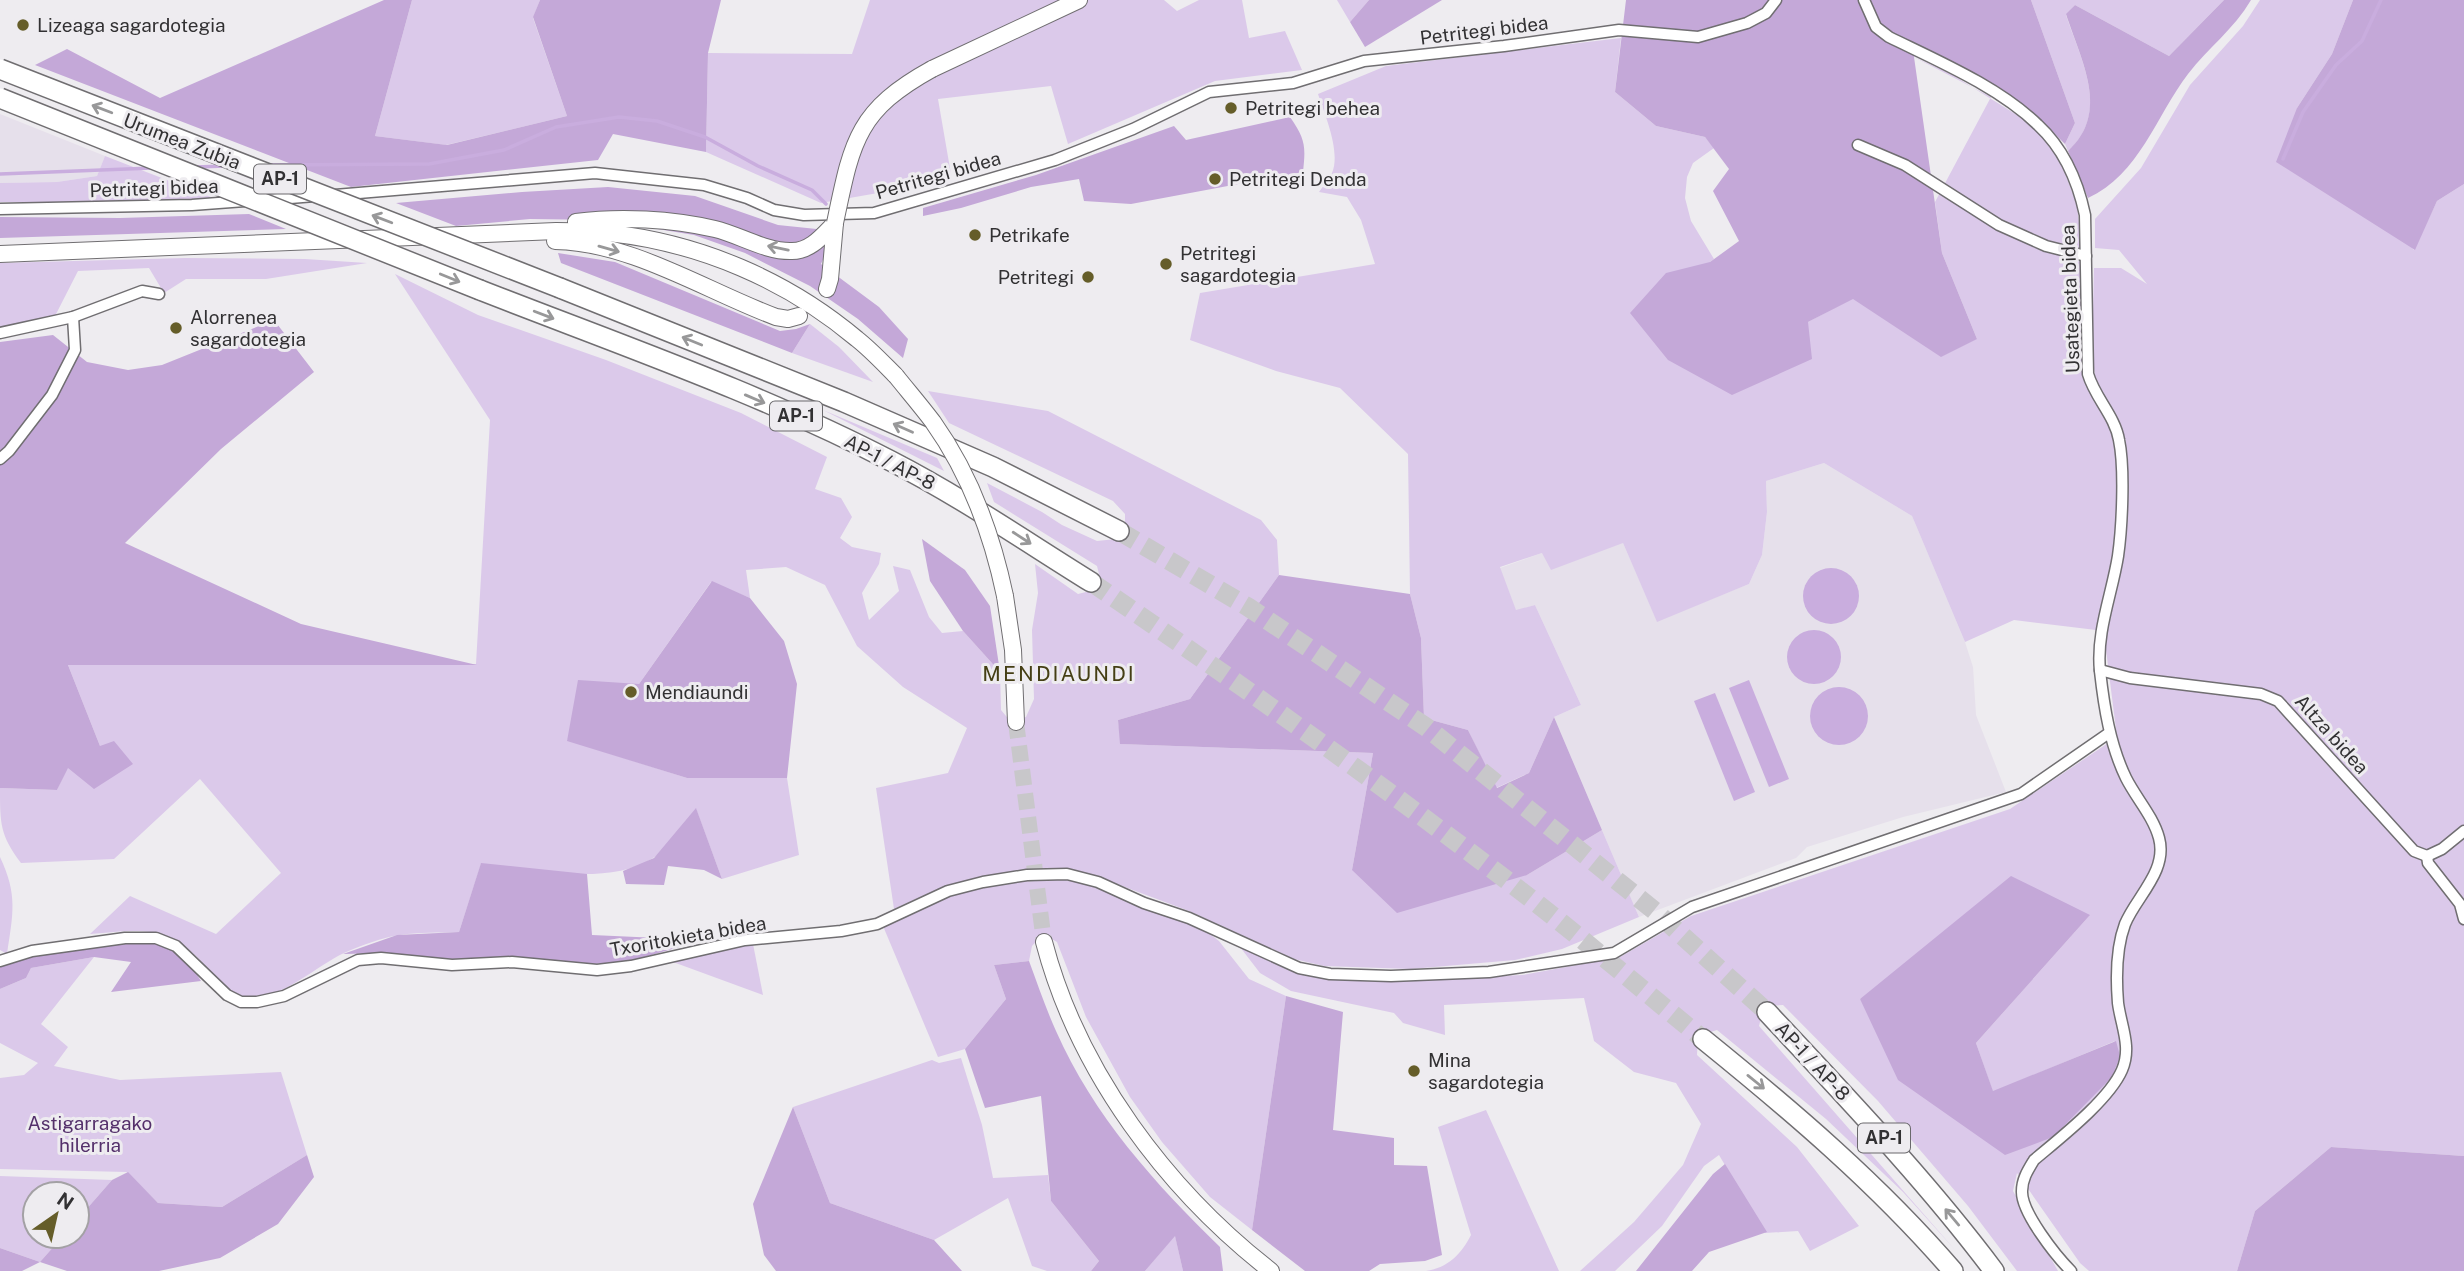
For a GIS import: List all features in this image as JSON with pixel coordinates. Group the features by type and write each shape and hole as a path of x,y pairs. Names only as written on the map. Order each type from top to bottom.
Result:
{"highway":[{"name":"Urumea Zubia","path":"0,69 560,288"},
{"name":"Urumea Zubia","path":"0,98 480,290"},
{"name":"AP-1 / AP-8","path":"560,288 844,402 993,467 1119,531"},
{"name":"AP-1 / AP-8","path":"480,290 808,421 891,461 970,504 1091,582"},
{"name":"AP-1 / AP-8","path":"1767,1012 1880,1133 1969,1237 1994,1271"},
{"name":"AP-1","path":"1703,1040 1786,1105 1867,1179 1953,1271"}],"main road":[{"path":"827,289 835,222 848,165 862,128 891,95 932,69 1079,0"},
{"path":"556,231 578,222 665,222 715,229 777,250 794,251 810,247 835,222"},
{"path":"0,254 556,231 608,233 660,241 744,268 817,308 858,340 896,376 934,423 963,474 992,542 1005,596 1013,650 1016,722"},
{"path":"493,234 530,241 563,241 608,248 776,317 788,319 799,316"},
{"path":"1044,942 1060,993 1080,1035 1111,1092 1135,1128 1191,1198 1226,1233 1271,1271"}],"street":[{"name":"Petritegi bidea","path":"0,209 192,205 595,173 704,185 747,198 774,210 804,215 874,213 1055,160 1133,130 1209,92 1293,83 1364,61 1504,47 1619,30 1698,37 1746,23 1766,13 1776,0"},
{"name":"Usategieta bidea","path":"1864,0 1877,27 1889,37 1932,58 2019,108 2040,126 2069,168 2080,192 2084,215 2088,374 2092,388 2112,420 2119,439 2121,460 2118,556 2099,647 2100,670 2109,733 2126,777 2160,840 2159,861 2150,884 2133,908 2119,946 2118,1004 2127,1055 2122,1072 2112,1087 2034,1160 2025,1175 2022,1189 2023,1202 2029,1214 2071,1271"},
{"path":"1858,145 1905,165 1999,225 2046,246 2086,256"},
{"path":"0,333 72,317 142,291 159,294"},
{"path":"0,459 52,395 75,350 72,317"},
{"name":"Altza bidea","path":"2100,670 2130,678 2261,694 2278,701 2414,851 2427,856"},
{"name":"Txoritokieta bidea","path":"0,961 32,951 125,938 156,938 176,946 227,995 241,1002 257,1002 284,996 358,960 381,958 452,965 512,962 597,970 631,966 745,940 841,931 877,924 948,891 1027,875 1067,874 1098,882 1144,903 1189,918 1299,968 1330,974 1391,976 1489,972 1614,953 1692,907 2021,794 2109,733"},
{"path":"2464,831 2442,849 2427,856 2428,863 2460,904 2464,919"}],"shaded area":[{"path":"384,0 412,0 375,136 447,145 567,116 533,17 540,0 721,0 708,53 706,152 613,134 598,160 351,187 35,65 67,49 160,98"},
{"path":"1369,0 1442,0 1365,47 1350,22"},
{"path":"1626,0 2031,0 2075,123 2065,144 2030,110 1978,76 1918,46 1914,57 1942,253 1977,339 1941,357 1853,299 1808,322 1812,359 1732,395 1668,360 1630,313 1666,273 1710,262 1739,241 1713,191 1729,169 1705,137 1656,126 1615,92"},
{"path":"2224,0 2251,0 2237,20 2188,74 2134,160 2106,188 2088,198 2068,151 2081,136 2088,120 2089,86 2066,14 2075,5 2169,56"},
{"path":"2353,0 2464,0 2464,184 2437,201 2415,250 2276,162 2297,108 2332,54"},
{"path":"0,114 105,156 97,176 57,182 0,183"},
{"path":"1290,117 1303,143 1303,172 1131,204 1084,201 1079,179 1031,187 961,208 923,216 923,208 1036,175 1174,126 1186,140"},
{"path":"608,187 695,196 778,225 836,231 821,264 879,307 908,339 903,358 858,319 810,286 745,253 694,235 603,220 530,219 456,226 396,203"},
{"path":"249,214 286,229 0,238 0,217 120,218"},
{"path":"558,253 615,262 780,331 810,324 792,353 561,263"},
{"path":"274,320 314,372 221,449 125,543 301,624 477,665 68,665 100,746 114,741 133,764 94,789 68,768 57,790 0,788 0,342 53,335 87,362 128,370 162,365"},
{"path":"1824,463 1912,516 1965,642 1973,667 1976,715 2006,792 1903,817 1807,847 1796,858 1639,917 1554,717 1581,705 1535,605 1516,611 1500,568 1542,553 1623,543 1657,621 1749,584 1762,555 1767,512 1766,481"},
{"path":"922,539 965,570 990,606 1000,672 963,631 930,581"},
{"path":"1831,568 1842,570 1851,576 1857,585 1857,607 1851,616 1842,622 1831,624 1820,622 1811,616 1805,607 1803,596 1805,585 1811,576 1820,570"},
{"path":"1279,575 1410,594 1421,638 1424,718 1468,730 1497,788 1529,773 1554,717 1602,830 1527,875 1397,913 1352,870 1373,753 1120,744 1118,720 1190,699"},
{"path":"712,581 750,598 784,641 797,684 787,778 687,778 567,741 578,680 639,684"},
{"path":"1814,630 1833,638 1841,657 1833,676 1814,684 1795,676 1787,657 1795,638"},
{"path":"1749,680 1789,779 1769,787 1729,688"},
{"path":"1839,687 1855,692 1863,700 1868,716 1863,732 1855,740 1839,745 1823,740 1815,732 1810,716 1815,700 1823,692"},
{"path":"1715,693 1755,792 1734,801 1694,701"},
{"path":"696,808 722,879 704,870 668,866 664,885 626,884 623,871 654,858"},
{"path":"481,863 587,874 592,935 703,940 631,961 595,964 507,959 454,961 384,953 343,954 397,935 459,932"},
{"path":"2011,876 2090,915 1976,1043 1993,1091 2116,1041 2120,1056 2112,1077 2053,1137 2005,1155 1898,1080 1860,999"},
{"path":"123,941 169,948 185,960 201,981 111,992 131,962 94,957 31,968 26,978 0,989 0,967 34,954"},
{"path":"1029,961 1056,1031 1088,1091 1149,1173 1220,1247 1223,1271 1183,1271 1175,1236 1145,1271 1091,1271 1099,1261 1051,1201 1041,1096 985,1108 965,1049 1006,999 994,965"},
{"path":"1286,996 1343,1012 1333,1130 1394,1138 1394,1165 1427,1166 1442,1255 1425,1261 1380,1264 1369,1271 1305,1271 1252,1230"},
{"path":"793,1107 830,1203 934,1240 962,1271 776,1271 764,1255 753,1204"},
{"path":"2331,1147 2464,1156 2464,1271 2237,1271 2255,1211"},
{"path":"307,1155 314,1177 278,1224 220,1258 159,1271 67,1271 40,1262 51,1250 91,1250 91,1204 112,1180 128,1172 158,1203 222,1207"},
{"path":"1725,1164 1767,1232 1709,1252 1692,1271 1636,1271 1713,1174"},
{"path":"0,1248 40,1262 22,1271 0,1271"}],"green space":[{"path":"412,0 540,0 533,18 567,116 446,145 375,136"},
{"path":"870,0 1164,0 1177,11 1199,0 1242,0 1249,38 1285,31 1302,70 1215,81 1068,144 1051,86 938,99 952,180 821,203 706,152 708,53 852,54"},
{"path":"1337,0 1369,0 1350,22"},
{"path":"2031,0 2224,0 2169,56 2075,5 2066,15 2085,68 2090,103 2088,120 2081,136 2068,151 2065,144 2075,123"},
{"path":"2260,0 2353,0 2332,54 2297,108 2414,250 2437,201 2464,184 2464,1156 2331,1147 2255,1211 2237,1271 2089,1271 2080,1263 2017,1173 2013,1191 2058,1271 2017,1271 1968,1206 1878,1101 1783,1005 1764,1006 1759,1026 1956,1251 1903,1192 1826,1119 1717,1030 1698,1036 1697,1055 1797,1147 1859,1226 1810,1251 1798,1231 1765,1233 1719,1155 1704,1166 1662,1226 1615,1271 1580,1271 1634,1222 1683,1165 1701,1124 1676,1083 1634,1072 1594,1041 1584,998 1444,1005 1445,1035 1403,1023 1394,1013 1291,991 1260,973 1240,947 1295,973 1331,980 1523,975 1620,957 1691,916 2010,809 2117,737 2105,642 2124,556 2126,441 2096,382 2092,355 2094,268 2121,268 2147,284 2119,250 2095,248 2095,219 2141,168 2190,85 2243,26","holes":["2089,916 1976,1043 1993,1092 2115,1041 2005,1154 1860,999"]},
{"path":"1621,38 1615,92 1656,126 1705,137 1714,148 1693,163 1687,177 1685,198 1691,221 1714,259 1710,262 1808,322 1853,298 1977,339 1942,253 1935,202 1990,98 2025,120 2047,141 2062,165 2077,205 2081,242 2084,363 2115,441 2115,550 2096,630 2014,620 1965,642 1912,516 1824,463 1766,481 1767,512 1762,555 1749,584 1657,622 1623,543 1551,570 1542,553 1500,567 1516,610 1535,605 1581,705 1554,717 1529,773 1496,788 1468,730 1424,718 1421,638 1410,594 1408,454 1340,388 1276,371 1190,340 1200,293 1375,264 1361,220 1347,197 1319,192 1332,173 1335,155 1318,94 1386,66"},
{"path":"1914,57 1951,74 1973,88"},
{"path":"105,156 216,199 0,202 0,183 57,182 97,176"},
{"path":"185,258 305,259 367,263 266,279 186,279 164,293 149,268 78,271 54,318 0,327 0,263"},
{"path":"395,274 478,315 606,360 741,413 827,457 815,489 841,498 852,517 840,538 852,547 881,553 879,564 862,593 869,620 899,591 893,566 910,570 929,617 942,633 963,631 1000,672 1001,710 1011,722 1026,717 1034,699 1032,630 1038,593 1035,564 1078,594 1090,591 1100,578 1097,566 994,502 987,483 1062,525 1097,541 1116,539 1125,527 1125,514 1113,501 949,423 928,391 1048,411 1261,520 1277,540 1279,575 1190,699 1118,720 1121,744 1373,753 1352,870 1527,875 1602,830 1639,917 1562,949 1515,960 1411,969 1324,966 1294,959 1189,911 1098,877 967,882 929,893 894,909 876,788 948,773 967,728 903,687 857,646 825,585 786,567 746,570 750,598 711,582 639,684 567,740 687,778 787,778 799,855 722,879 696,809 658,854 635,867 614,872 569,874 481,864 459,932 407,934 379,940 344,953 283,989 256,997 243,997 228,990 196,956 169,937 142,931 90,934 130,896 216,934 281,873 200,779 114,859 21,863 5,836 0,811 0,788 57,790 67,768 100,746 68,665 476,664 490,420"},
{"path":"810,324 839,347 873,382 792,353"},
{"path":"823,410 937,458 944,471"},
{"path":"0,857 12,894 7,954 0,950"},
{"path":"1060,879 1116,894 1206,931 1219,941 1249,979 1286,996 1252,1230 1210,1197 1162,1142 1130,1097 1086,1017 1057,942 1043,934 1032,946 1029,961 994,965 1006,999 965,1049 938,1057 883,926 947,896 974,888"},
{"path":"753,944 763,995 673,962 693,955"},
{"name":"Astigarragako hilerria","path":"94,957 41,1024 68,1047 54,1066 120,1080 281,1072 307,1155 222,1207 158,1203 127,1172 0,1169 0,1078 24,1075 38,1063 0,1043 0,989 26,978 31,968"},
{"path":"961,1058 982,1125 993,1178 1048,1175 1051,1201 1099,1261 1091,1271 1047,1271 1032,1266 1008,1198 934,1240 830,1203 793,1107 932,1060 939,1063"},
{"path":"1486,1110 1559,1271 1426,1271 1441,1267 1453,1259 1471,1235 1438,1127"},
{"path":"0,1176 112,1180 91,1204 91,1180 21,1180 21,1250 51,1250 40,1262 0,1248"},
{"path":"1175,1235 1183,1271 1145,1271"}],"waterway":[{"path":"2283,159 2303,112 2336,65 2362,41 2381,0"},
{"path":"268,165 429,164 504,150 556,127 619,117 657,121 705,137 758,166 812,190 826,204"},
{"path":"195,167 226,166"},
{"path":"0,174 152,168"}],"tunnel":[{"path":"1119,531 1248,607 1426,727 1656,912 1767,1012"},
{"path":"1091,582 1258,698 1476,857 1552,915 1703,1039"},
{"path":"1016,722 1044,942"}],"place":[{"name":"Lizeaga sagardotegia","path":"23,25"},
{"name":"Petritegi behea","path":"1231,108"},
{"name":"Petritegi Denda","path":"1215,179"},
{"name":"Petrikafe","path":"975,235"},
{"name":"Petritegi sagardotegia","path":"1166,264"},
{"name":"Petritegi","path":"1088,277"},
{"name":"Alorrenea sagardotegia","path":"176,328"},
{"name":"Mendiaundi","path":"631,692"},
{"name":"Mina sagardotegia","path":"1414,1071"}],"district":[{"name":"MENDIAUNDI","path":"1059,674"}]}
